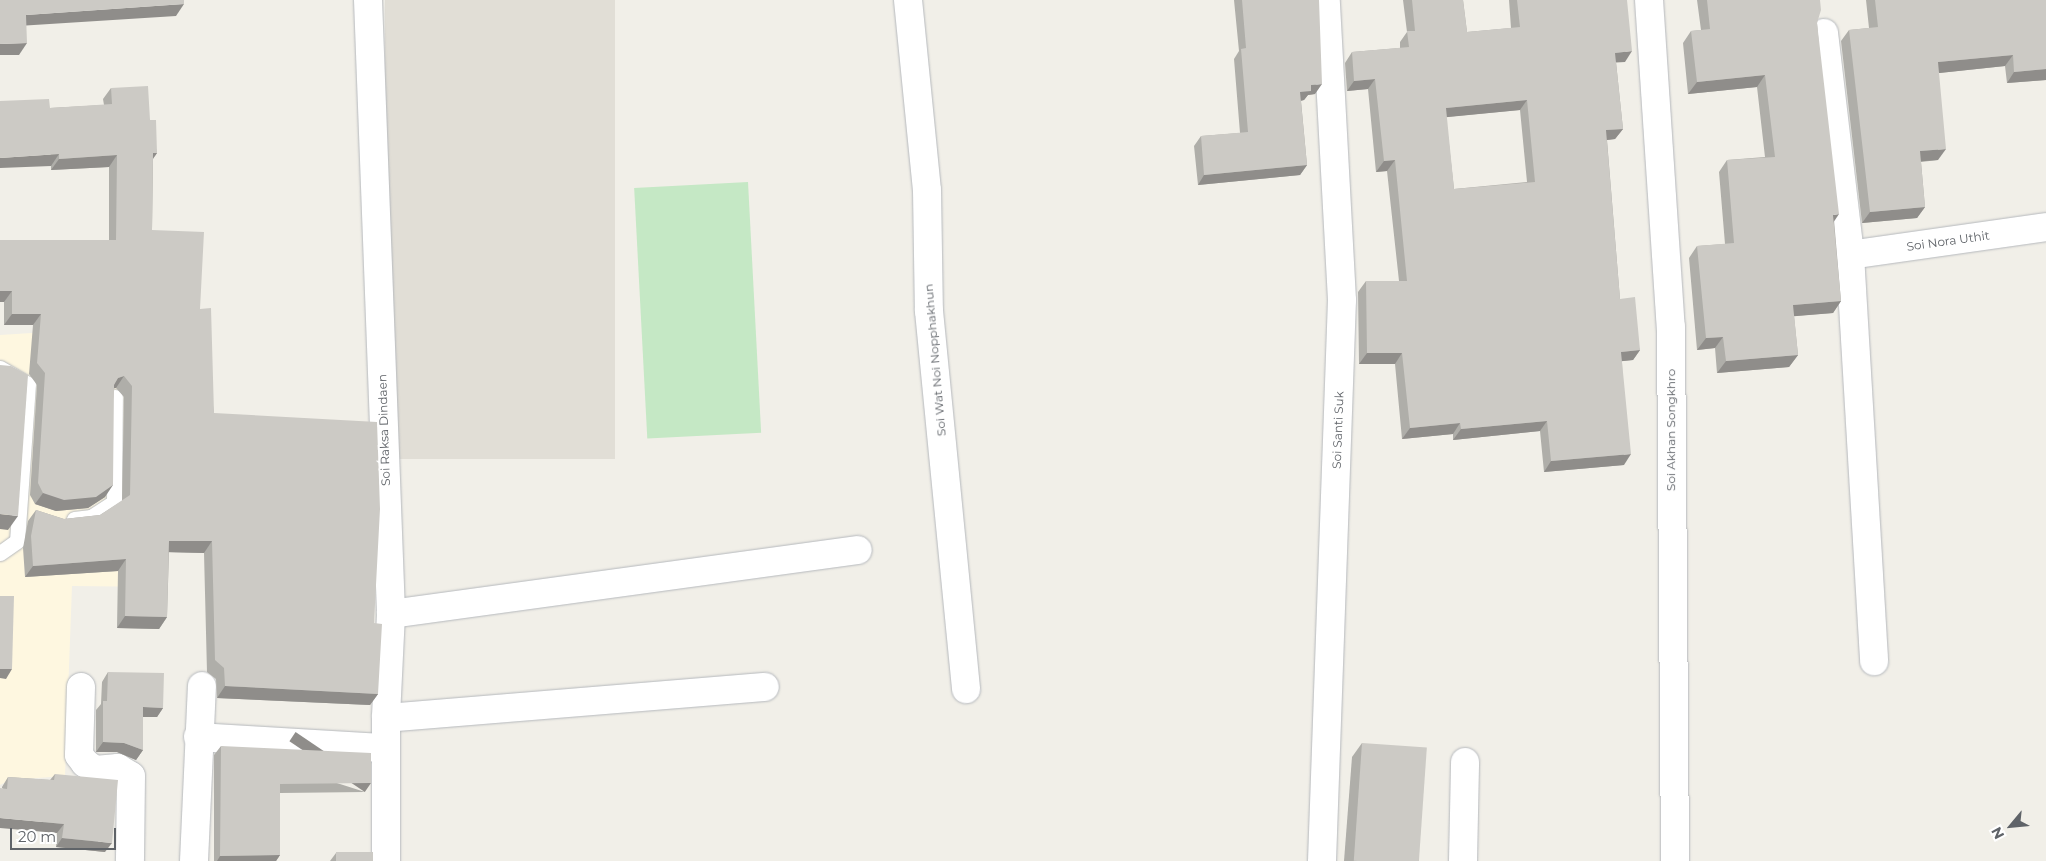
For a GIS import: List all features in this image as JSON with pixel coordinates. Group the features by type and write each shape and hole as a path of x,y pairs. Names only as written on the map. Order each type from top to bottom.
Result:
{"street":[{"name":"Soi Raksa Dindaen","path":"368,0 391,614 385,748 386,861"},
{"name":"Soi Wat Noi Nopphakhun","path":"908,0 927,190 928,311 966,689"},
{"name":"Soi Santi Suk","path":"1322,861 1342,300 1326,0"},
{"name":"Soi Akhan Songkhro","path":"1649,0 1671,328 1675,861"},
{"path":"1824,33 1850,255 1874,661"},
{"name":"Soi Nora Uthit","path":"1850,255 2046,227"},
{"path":"391,614 858,550"},
{"path":"194,861 198,737 202,686"},
{"path":"81,687 79,754 84,763 95,770 118,768 131,776 130,861"},
{"path":"386,718 765,687"},
{"path":"198,737 385,748"},
{"path":"1463,861 1465,762"}],"lane":[{"path":"0,368 28,384 22,500 17,541 0,553"},
{"path":"55,521 91,517 114,502 115,397"},
{"path":"22,500 29,512 38,515"}],"shaded area":[{"path":"385,0 615,0 615,459 385,459"},
{"path":"158,325 166,587 72,586 65,776 10,780 0,785 0,335"}],"green space":[{"path":"748,182 761,433 647,439 634,188"}],"building":[{"path":"0,0 184,0 184,4 26,15 27,43 0,44"},
{"path":"1242,0 1319,0 1322,84 1311,85 1311,91 1300,92 1307,165 1204,175 1201,136 1248,132 1241,49 1246,48"},
{"path":"1412,0 1463,0 1467,32 1520,27 1517,0 1627,0 1632,51 1615,53 1623,129 1606,130 1620,299 1635,297 1640,350 1621,352 1631,454 1551,461 1547,421 1461,429 1460,423 1410,428 1402,353 1367,353 1366,281 1407,281 1395,160 1384,161 1375,79 1354,81 1352,52 1409,47 1407,31 1415,31","holes":["1527,100 1535,182 1454,189 1446,108"]},
{"path":"1707,0 1820,0 1821,10 1817,23 1839,214 1833,215 1841,301 1793,305 1798,355 1726,361 1723,337 1706,338 1697,246 1734,243 1727,160 1775,157 1765,75 1697,82 1691,31 1710,29"},
{"path":"1875,0 2046,0 2046,69 2014,72 2013,55 1938,62 1946,149 1920,151 1925,207 1870,212 1849,30 1878,27"},
{"path":"148,86 150,120 156,120 157,153 153,153 152,230 204,232 200,309 211,308 214,413 377,422 380,509 374,623 382,624 378,694 225,686 224,668 215,660 212,541 169,541 167,617 125,616 126,559 33,566 31,536 36,510 64,519 100,515 130,495 132,386 124,376 118,378 114,385 113,485 96,497 64,500 43,493 38,483 45,373 37,363 41,314 12,314 12,291 0,291 0,240 116,240 117,155 59,159 59,154 0,158 0,101 49,99 50,108 112,104 111,88"},
{"path":"0,365 11,366 28,375 18,516 0,514"},
{"path":"0,596 14,596 12,669 0,669"},
{"path":"108,672 164,673 163,708 143,707 143,750 124,743 103,742 103,701 107,701"},
{"path":"1362,743 1427,748 1419,861 1354,861"},
{"path":"221,746 371,753 371,783 280,784 280,855 220,856"},
{"path":"55,774 118,780 112,843 62,838 64,824 0,818 0,788 7,789 8,777 54,780"},
{"path":"336,852 373,852 373,861 336,861"}]}
